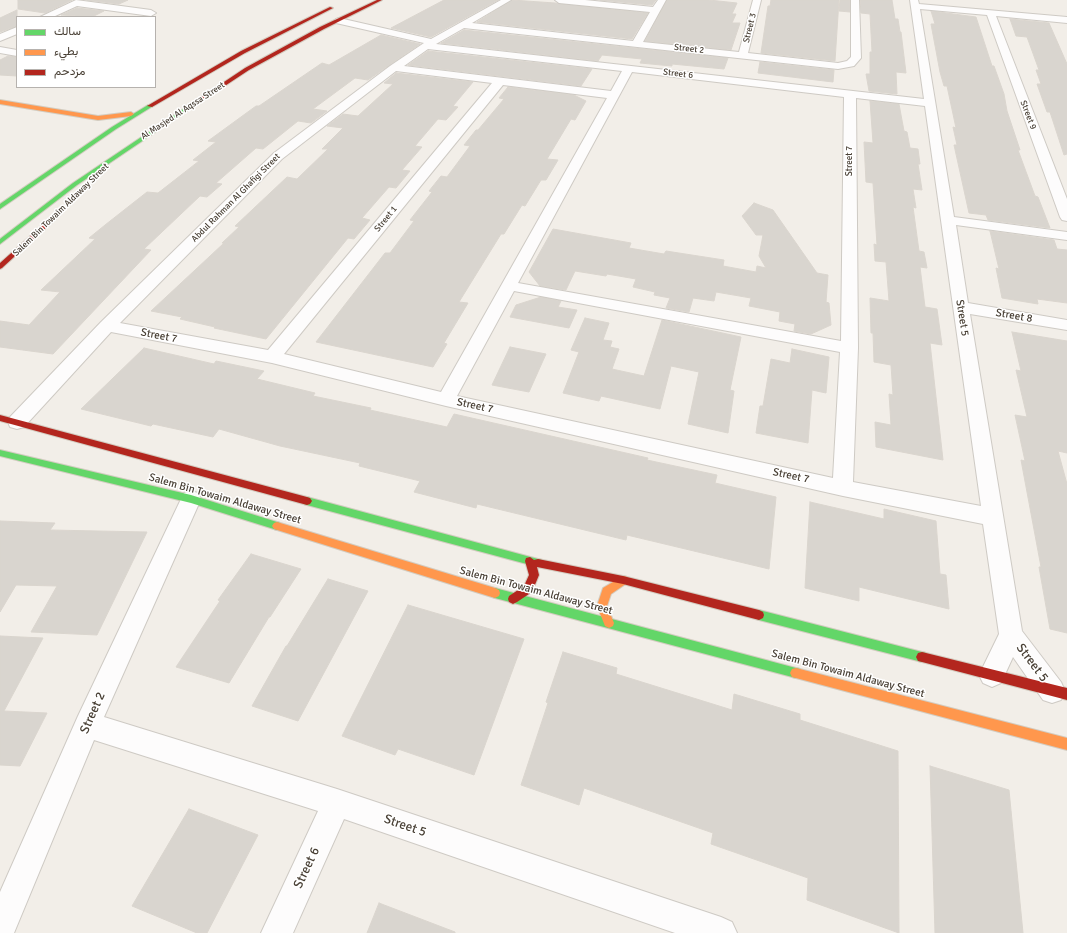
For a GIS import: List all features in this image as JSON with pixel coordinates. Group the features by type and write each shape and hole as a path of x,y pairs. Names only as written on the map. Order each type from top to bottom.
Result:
{"street":[{"name":"Al Masjed Al Aqssa Street","path":"0,207 139,112 260,42 343,5 355,7 379,0"},
{"name":"Al Masjed Al Aqssa Street","path":"0,242 75,184 247,69 379,0"},
{"name":"Abdul Rahman Al Ghafigi Street","path":"18,422 107,326 278,156 394,68 461,25 507,0"},
{"path":"559,0 656,10"},
{"path":"637,44 662,0"},
{"name":"Street 3","path":"743,55 757,0"},
{"name":"Street 2","path":"461,25 838,66 850,64 856,58 855,0"},
{"path":"47,16 76,3 151,13 148,16"},
{"path":"914,3 1067,20"},
{"name":"Street 5","path":"914,3 1011,635 1060,692"},
{"name":"Street 9","path":"990,12 1067,217"},
{"name":"Street 6","path":"339,20 430,44 929,104"},
{"path":"0,38 16,30"},
{"path":"247,69 300,33 285,32 260,42"},
{"path":"0,50 16,53"},
{"path":"394,68 614,95"},
{"path":"446,400 511,286 629,68"},
{"name":"Street 1","path":"272,357 500,81"},
{"name":"Street 7","path":"843,488 849,348 850,94"},
{"path":"0,102 98,118 117,117 139,112"},
{"path":"98,118 114,128"},
{"name":"Salem Bin Towaim Aldaway Street","path":"82,191 121,152"},
{"name":"Salem Bin Towaim Aldaway Street","path":"0,267 66,207"},
{"path":"947,220 1067,236"},
{"path":"511,286 849,348"},
{"name":"Street 8","path":"961,307 1067,325"},
{"name":"Street 7","path":"107,326 272,357 446,400 843,488 992,517"},
{"name":"Salem Bin Towaim Aldaway Street","path":"0,418 530,561 623,580 1060,692"},
{"name":"Salem Bin Towaim Aldaway Street","path":"0,453 191,499 513,599 1067,744"},
{"name":"Street 2","path":"0,928 88,725 191,499"},
{"path":"513,599 528,589 534,575 530,561"},
{"path":"609,623 602,606 607,591 623,580"},
{"name":"Street 5","path":"992,675 1011,635"},
{"name":"Street 5","path":"88,725 337,803 721,933"},
{"name":"Street 6","path":"277,933 337,803"}],"building":[{"path":"18,0 72,0 45,13 18,9"},
{"path":"87,0 128,0 119,4"},
{"path":"444,0 498,0 431,37 391,28"},
{"path":"512,0 648,13 632,39 477,22"},
{"path":"600,0 656,0 652,5"},
{"path":"667,0 709,0 737,3 732,14 736,14 732,23 740,23 731,50 645,41"},
{"path":"771,0 839,0 835,61 761,53 768,6 770,6"},
{"path":"840,0 850,0 850,12 839,11"},
{"path":"860,0 892,0 895,19 898,19 901,32 906,73 896,72 897,94 869,91 866,74 870,74 870,52 872,52 870,14 861,13"},
{"path":"77,8 104,11 94,16 61,15"},
{"path":"17,10 16,26 0,32 0,18"},
{"path":"931,11 976,17 992,66 994,66 1004,94 1007,111 1020,150 1018,150 1035,196 1038,197 1050,228 988,220 986,215 969,213 954,145 957,145 953,127 956,128 947,86 944,86 940,72 931,24 935,24"},
{"path":"1010,19 1049,23 1067,64 1067,154 1064,155 1050,112 1047,112 1037,84 1041,84 1036,70 1039,70 1027,37 1016,36"},
{"path":"464,30 728,58 724,69 672,64 672,66 640,63 642,59 602,55 598,61 441,43"},
{"path":"381,35 420,44 368,80 355,78 313,109 327,111 311,123 298,121 263,149 256,148 216,183 222,184 207,197 200,196 144,249 151,250 53,354 0,347 0,321 29,325 60,292 41,290 95,239 89,238 147,192 158,193 199,161 193,160 216,142 208,141 256,106 259,106 322,63 329,65"},
{"path":"428,51 592,69 581,86 408,65"},
{"path":"8,56 16,57 16,76 0,75 0,60"},
{"path":"760,62 834,70 833,82 758,73"},
{"path":"396,73 473,82 453,106 458,107 446,120 438,119 415,146 422,147 402,170 410,171 396,188 389,187 362,218 370,220 354,239 348,238 266,339 214,328 215,327 180,319 182,317 151,311 224,243 222,243 239,227 235,226 287,177 297,179 328,149 322,149 343,128 327,126 343,114 358,116 393,84 384,83"},
{"path":"508,87 574,95 586,101 575,120 571,119 547,159 558,160 546,180 541,180 525,206 522,205 504,234 501,234 459,302 468,303 444,343 447,344 433,367 316,342 385,253 390,253 414,221 410,220 432,192 429,191 441,176 447,177 470,146 464,145 504,99 499,98"},
{"path":"870,101 899,104 904,131 907,132 910,148 918,149 920,164 918,164 922,190 913,189 916,208 913,207 919,251 924,252 927,268 920,267 925,307 937,309 942,345 930,343 943,460 876,447 875,422 891,425 889,394 893,395 891,365 874,362 873,333 871,333 870,298 889,301 886,262 875,261 874,244 877,245 873,183 866,182 864,142 873,143"},
{"path":"754,203 773,210 817,273 828,275 826,302 829,303 831,325 811,334 794,331 795,324 779,321 780,312 749,306 751,298 716,292 714,301 693,298 689,312 666,308 670,298 654,295 655,292 633,287 636,279 575,271 566,290 540,286 529,272 553,229 631,243 629,248 664,254 666,251 724,260 723,266 756,272 757,266 766,268 759,256 763,235 756,235 742,216"},
{"path":"990,231 1054,240 1057,249 1067,250 1067,303 1037,299 1038,304 1002,298 996,268 999,269"},
{"path":"541,297 561,301 558,307 577,310 569,328 510,317 516,305"},
{"path":"585,318 609,323 603,340 612,341 610,347 619,349 612,369 644,376 662,320 741,337 730,390 734,391 728,433 688,424 699,372 671,366 660,409 601,396 599,401 563,393 579,352 571,350"},
{"path":"1012,332 1067,341 1067,453 1058,451 1067,484 1067,633 1050,629 1039,567 1041,567 1021,460 1025,461 1015,415 1027,417 1016,370 1021,371"},
{"path":"510,347 546,354 529,392 492,385"},
{"path":"144,348 214,364 216,361 264,371 257,379 315,393 313,396 371,408 370,410 447,427 454,414 648,458 647,460 717,475 715,483 776,497 769,569 627,535 626,540 477,504 476,508 414,492 420,481 359,466 360,463 280,446 219,429 213,437 153,424 151,426 81,409"},
{"path":"792,349 829,357 826,393 812,390 808,443 756,433 760,406 763,406 771,359 790,363"},
{"path":"810,502 884,519 884,509 936,521 940,574 946,575 949,609 859,587 859,601 805,588"},
{"path":"0,521 55,523 50,530 147,532 97,635 31,632 57,586 16,585 0,612"},
{"path":"251,554 301,569 269,617 229,683 176,667 220,601 218,600"},
{"path":"328,579 368,591 298,721 252,706 286,646"},
{"path":"408,605 524,639 474,775 398,749 395,755 342,736"},
{"path":"0,636 43,638 4,711 47,713 20,766 0,765"},
{"path":"563,652 617,668 616,674 732,710 734,694 800,714 800,720 898,751 899,933 807,900 808,878 711,844 713,833 584,788 579,805 521,785"},
{"path":"930,766 1009,790 1023,933 935,933"},
{"path":"189,809 258,835 207,933 197,933 132,906"},
{"path":"379,903 455,932 455,933 367,933"}],"traffic: fast":[{"path":"0,242 75,184 203,98"},
{"path":"0,207 114,128 150,106"},
{"path":"0,453 191,499 277,526"},
{"path":"307,501 538,563"},
{"path":"495,593 796,673"},
{"path":"759,615 922,657"}],"traffic: slow":[{"path":"0,102 98,118 131,114"},
{"path":"277,526 495,593"},
{"path":"609,623 602,606 607,591 623,580"},
{"path":"796,673 1067,744"}],"traffic: jam":[{"path":"203,98 247,69 322,28 380,0"},
{"path":"150,106 243,52 331,8"},
{"path":"0,267 58,214"},
{"path":"0,418 307,501"},
{"path":"513,599 528,589 534,575 530,561"},
{"path":"538,563 623,580 759,615"},
{"path":"922,657 1067,694"}]}
